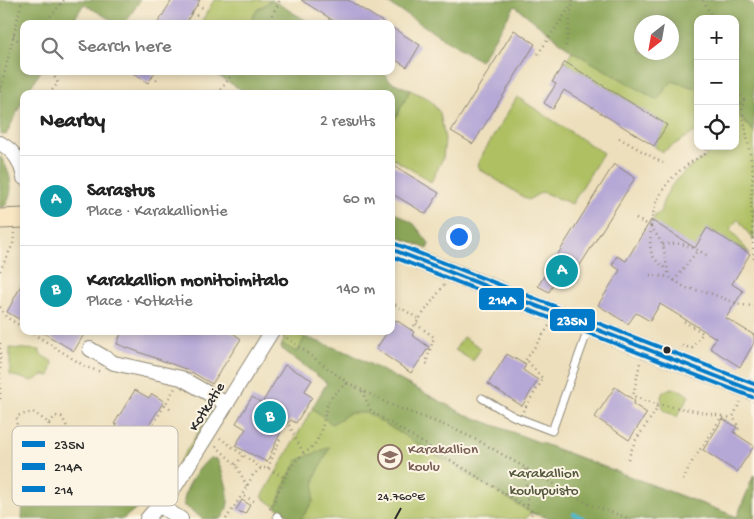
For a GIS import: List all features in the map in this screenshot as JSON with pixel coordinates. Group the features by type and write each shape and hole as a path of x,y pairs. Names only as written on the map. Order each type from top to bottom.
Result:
{"street":[{"path":"0,143 12,150 20,162"},
{"path":"0,219 20,218"},
{"path":"395,251 589,326 748,393"},
{"name":"Kotkatie","path":"178,479 274,335"},
{"path":"90,349 114,363 181,378 227,404"},
{"path":"160,506 181,519"},
{"name":"Kotkatie","path":"147,519 160,506"}],"lane":[{"path":"482,398 519,418 552,431 589,326"}],"path":[{"path":"0,92 22,0"},
{"path":"47,20 64,0"},
{"path":"269,20 280,0"},
{"path":"566,46 573,0"},
{"path":"703,0 712,15"},
{"path":"538,54 572,4"},
{"path":"197,5 203,8"},
{"path":"192,12 198,16"},
{"path":"13,36 20,42"},
{"path":"52,90 58,82 54,75"},
{"path":"221,90 231,75"},
{"path":"152,77 158,81"},
{"path":"739,93 744,100 742,108 753,172 751,199 754,260"},
{"path":"739,103 744,100"},
{"path":"619,138 663,163"},
{"path":"667,270 656,262 650,254 652,215 664,187 672,176 688,163 706,154 707,150"},
{"path":"636,219 651,226 663,245 668,277"},
{"path":"0,272 14,238"},
{"path":"663,245 676,242 687,244 708,256"},
{"path":"674,281 698,250"},
{"path":"650,275 668,277 686,288 707,292 741,305 754,306"},
{"path":"411,330 448,280"},
{"path":"395,304 419,319"},
{"path":"0,307 6,317 20,326"},
{"path":"680,352 683,344 692,348 703,333 682,320"},
{"path":"523,364 552,321"},
{"path":"415,324 434,337 427,356 426,362 429,364"},
{"path":"35,335 86,367"},
{"path":"280,335 348,383 391,405 464,434 590,505 631,519"},
{"path":"0,342 0,399"},
{"path":"642,357 632,393 636,398 656,404 733,417"},
{"path":"519,418 543,379 526,359"},
{"path":"152,426 181,378"},
{"path":"269,511 285,478 297,459 314,445 321,433 322,417 334,392 348,383"},
{"path":"362,390 372,411 528,508 532,512 528,519"},
{"path":"733,417 748,393"},
{"path":"628,459 635,441 657,409 656,404"},
{"path":"165,405 174,410"},
{"path":"17,426 17,416 30,412 49,423"},
{"path":"49,426 56,416 62,417 66,426"},
{"path":"683,480 701,447 724,417"},
{"path":"733,417 739,428 735,433"},
{"path":"289,426 304,454"},
{"path":"268,468 280,439"},
{"path":"223,440 261,468 268,468 285,478"},
{"path":"213,443 236,465 247,486"},
{"path":"236,465 243,455"},
{"path":"226,519 254,475 261,468"},
{"path":"525,469 528,508"},
{"path":"242,495 254,501"}],"green space":[{"path":"0,0 140,0 128,20 111,20 84,4 74,20 20,20 20,75 38,75 29,90 20,90 20,106 6,135 0,134"},
{"path":"214,0 272,0 258,9 251,20 202,20"},
{"path":"272,0 305,20 251,20 258,9"},
{"path":"383,0 745,0 754,5 754,132 739,116 739,15 694,15 694,88 672,81 657,100 572,51 515,6 480,61"},
{"path":"572,51 657,99 672,81 694,88 694,133 662,152 654,146 667,125 565,62"},
{"path":"217,75 386,75 390,81 410,90 395,119 395,90 241,90"},
{"path":"410,90 429,99 440,113 445,139 443,158 431,182 395,160 395,119"},
{"path":"517,97 603,153 572,204 542,192 528,200 478,168 479,160"},
{"path":"739,116 754,132 754,241 738,219 730,229 750,254 708,228 695,248 653,228 654,216 660,213 671,186 707,155 705,150 739,150"},
{"path":"0,156 7,168 11,187 5,206 0,208"},
{"path":"395,212 414,224 429,243 428,249 395,236"},
{"name":"Karakallion koulupuisto","path":"286,335 298,335 349,353 464,414 737,517 754,475 754,519 553,519 530,513 526,519 293,519 262,497 327,383 281,348"},
{"name":"Karakallion koulupuisto","path":"305,337 349,353 464,414 737,517 754,475 754,519 553,519 530,512 367,413 350,413 332,424 312,408 327,383 281,348 282,344 297,352"},
{"path":"463,337 481,348 473,361 455,350"},
{"path":"10,348 40,350 40,354 53,362 50,376 43,375 33,381 10,375"},
{"path":"671,388 682,391 689,396 677,417 663,410 661,397 663,392"},
{"path":"211,412 213,413 178,469 178,464"},
{"path":"330,447 315,478 313,502 301,519 293,519 276,507 287,479 298,460"},
{"path":"210,458 217,459 227,489 228,505 221,519 203,519 184,505 186,492 192,479"},
{"path":"23,506 139,506 123,519 22,519"}],"building":[{"path":"172,0 200,0 188,20 160,20"},
{"path":"301,0 348,0 380,20 333,20"},
{"path":"395,29 420,45 407,67 395,60"},
{"path":"514,30 535,44 473,144 451,131"},
{"path":"565,62 667,125 654,146 564,90 553,109 544,103 556,84 552,82"},
{"path":"135,75 153,75 148,83"},
{"path":"614,164 635,178 572,278 561,271 549,292 538,286"},
{"path":"395,166 439,193 426,214 395,195"},
{"path":"651,220 695,248 707,228 750,254 732,284 743,291 726,318 754,335 754,343 740,367 710,348 716,338 660,304 650,321 636,313 628,324 598,305 620,270 612,265 617,256 626,261"},
{"path":"20,288 20,320 7,312"},
{"path":"396,320 414,332 412,335 429,347 411,373 376,349 385,335 395,335"},
{"path":"47,335 84,335 74,351"},
{"path":"120,335 236,335 241,339 212,384 188,370 117,344"},
{"path":"507,354 526,365 523,370 538,380 522,406 488,384"},
{"path":"285,365 312,380 304,392 312,397 296,423 291,420 283,427 267,462 235,446 246,429 236,423 252,397 262,403"},
{"path":"615,387 635,401 633,404 647,413 629,440 595,417"},
{"path":"135,390 149,398 152,394 164,401 150,426 116,426 114,424"},
{"path":"723,419 737,427 733,432 754,446 737,472 703,450"},
{"path":"242,500 250,505 245,514 236,510"}],"waterway":[{"path":"574,514 585,519"}],"transit line":[{"name":"214","path":"395,244 754,384"},
{"name":"235N","path":"395,251 754,391"},
{"name":"214A","path":"395,258 752,397"}],"place":[{"name":"Sarastus","path":"562,271"},
{"name":"Karakallion monitoimitalo","path":"270,417"},
{"name":"Karakallion koulu","path":"390,457"}]}
